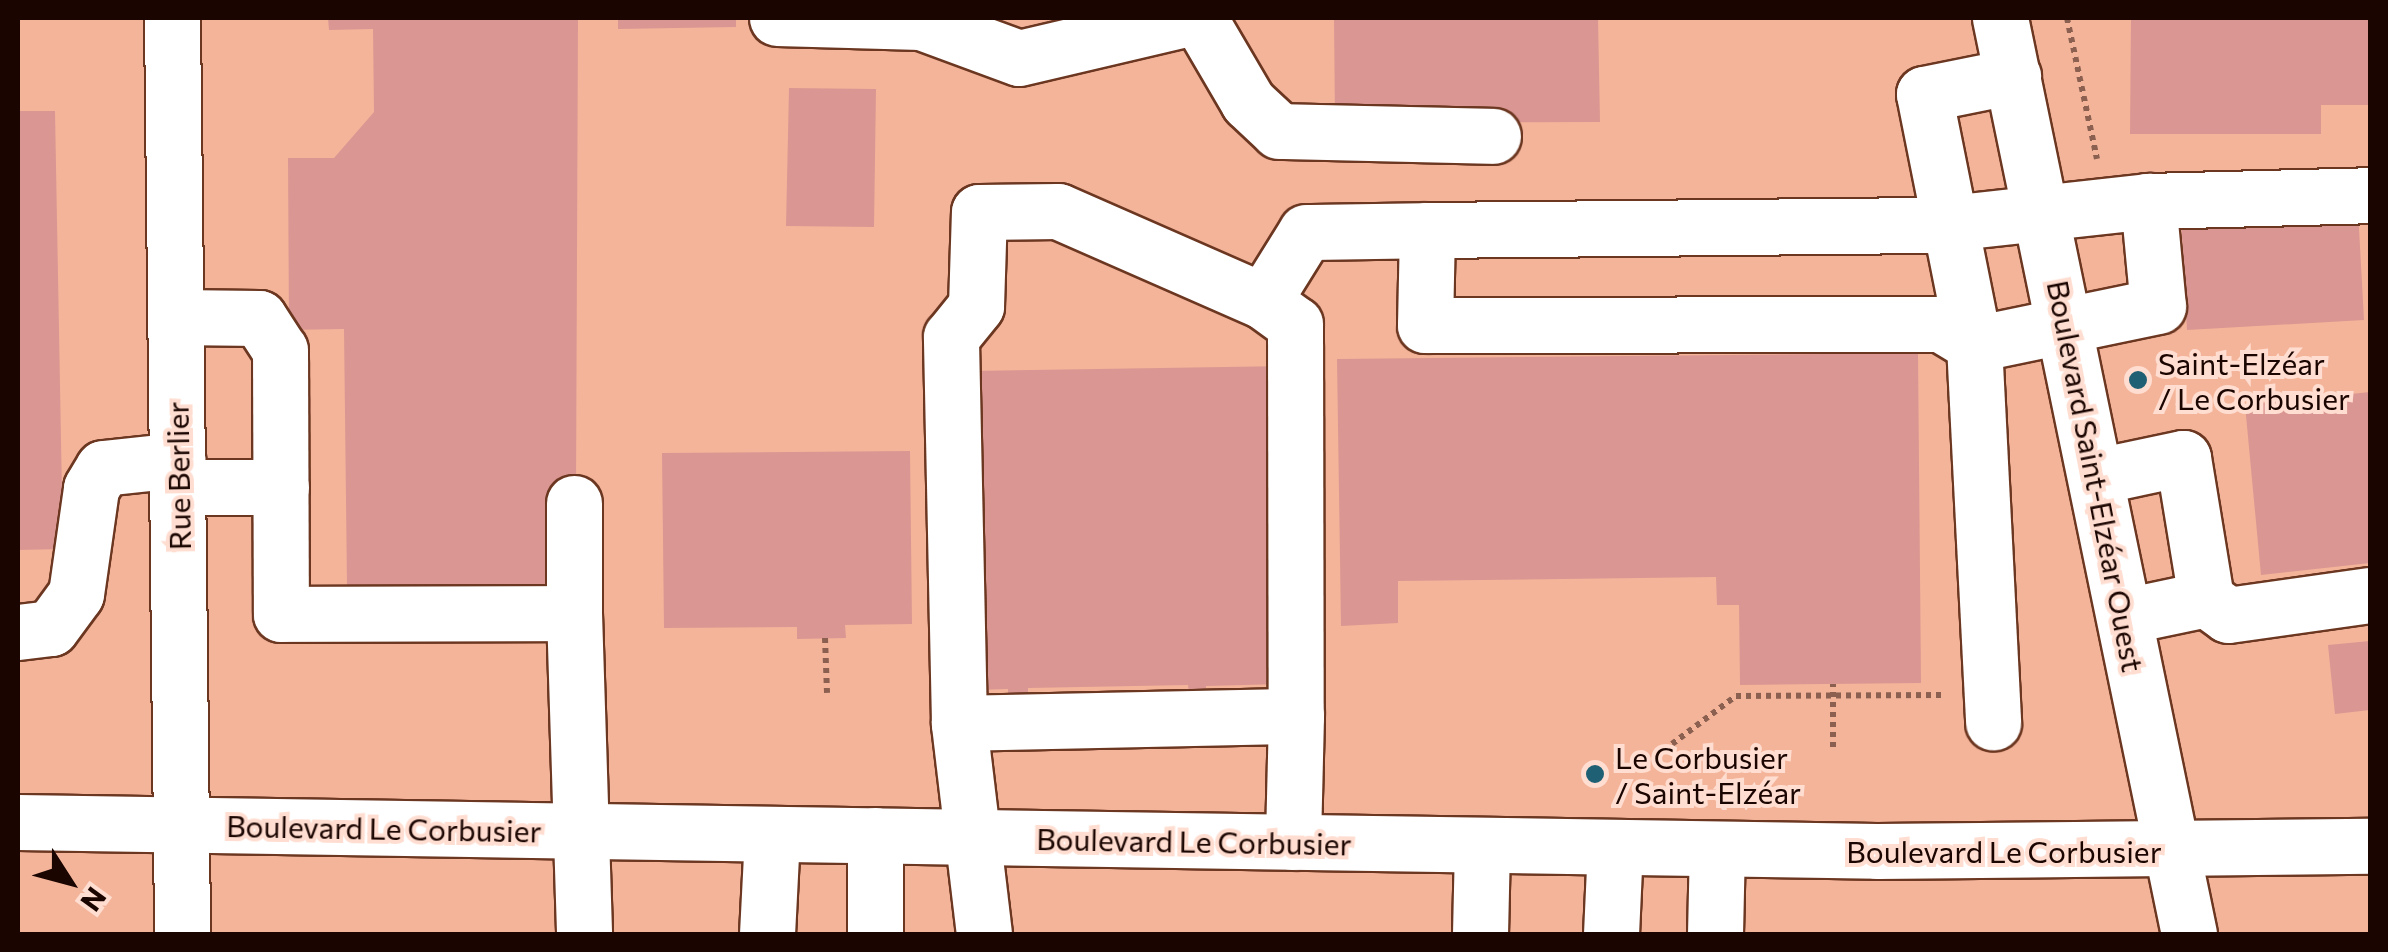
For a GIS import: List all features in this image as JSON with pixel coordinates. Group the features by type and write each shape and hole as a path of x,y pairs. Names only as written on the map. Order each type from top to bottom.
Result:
{"street":[{"path":"133,18 146,18"},
{"name":"Rue Berlier","path":"172,18 182,934"},
{"path":"777,18 921,22 1019,58 1190,18"},
{"path":"1200,18 1248,102 1279,131 1494,136"},
{"name":"Boulevard Saint-Elzéar Ouest","path":"2000,18 2098,476 2189,934"},
{"path":"1993,723 1974,344 1924,94 2014,76"},
{"path":"1264,301 1306,232 1950,223 2042,208 2370,195"},
{"path":"1427,230 1425,325 1941,324 1974,344 2066,321 2158,306 2148,201"},
{"path":"984,934 967,837 959,723 951,337 976,306 978,212 1058,211 1264,301 1295,324 1293,842"},
{"path":"176,317 259,318 280,350 281,614 574,614"},
{"path":"2098,476 2183,458 2206,599 2228,615 2370,595"},
{"path":"18,632 51,628 76,594 91,488 103,468 281,487"},
{"path":"574,503 584,934"},
{"path":"2125,616 2206,599"},
{"path":"959,723 1296,716"},
{"name":"Boulevard Le Corbusier","path":"18,822 1718,849 2173,852 2370,846"},
{"path":"767,934 772,834"},
{"path":"875,835 875,934"},
{"path":"1480,934 1482,844"},
{"path":"1611,934 1615,847"},
{"path":"1715,934 1718,849"}],"path":[{"path":"2067,18 2098,165"},
{"path":"825,638 827,693"},
{"path":"1833,746 1834,684"},
{"path":"1672,744 1736,696 1927,695"}],"building":[{"path":"328,18 578,18 576,494 551,584 347,586 344,329 289,330 288,158 334,158 374,112 373,29 329,30"},
{"path":"618,18 736,18 736,27 618,29"},
{"path":"1334,18 1598,18 1600,122 1335,123"},
{"path":"2131,18 2370,18 2370,105 2321,105 2321,134 2130,134"},
{"path":"789,88 876,89 874,227 786,226"},
{"path":"18,111 55,111 63,549 18,550"},
{"path":"2358,210 2364,320 2187,330 2181,218"},
{"path":"1918,353 1921,683 1740,685 1739,605 1717,605 1716,577 1398,581 1398,623 1341,626 1337,359"},
{"path":"1281,366 1284,684 1206,686 1206,697 1189,695 1188,685 1028,688 1028,702 1008,702 1008,689 976,690 972,371"},
{"path":"2370,392 2370,563 2261,575 2245,405"},
{"path":"910,451 912,624 845,625 846,638 797,639 797,627 664,628 662,453"},
{"path":"2370,641 2370,710 2335,714 2328,645"}],"place":[{"name":"Saint-Elzéar / Le Corbusier","path":"2138,380"},
{"name":"Le Corbusier / Saint-Elzéar","path":"1595,774"}]}
